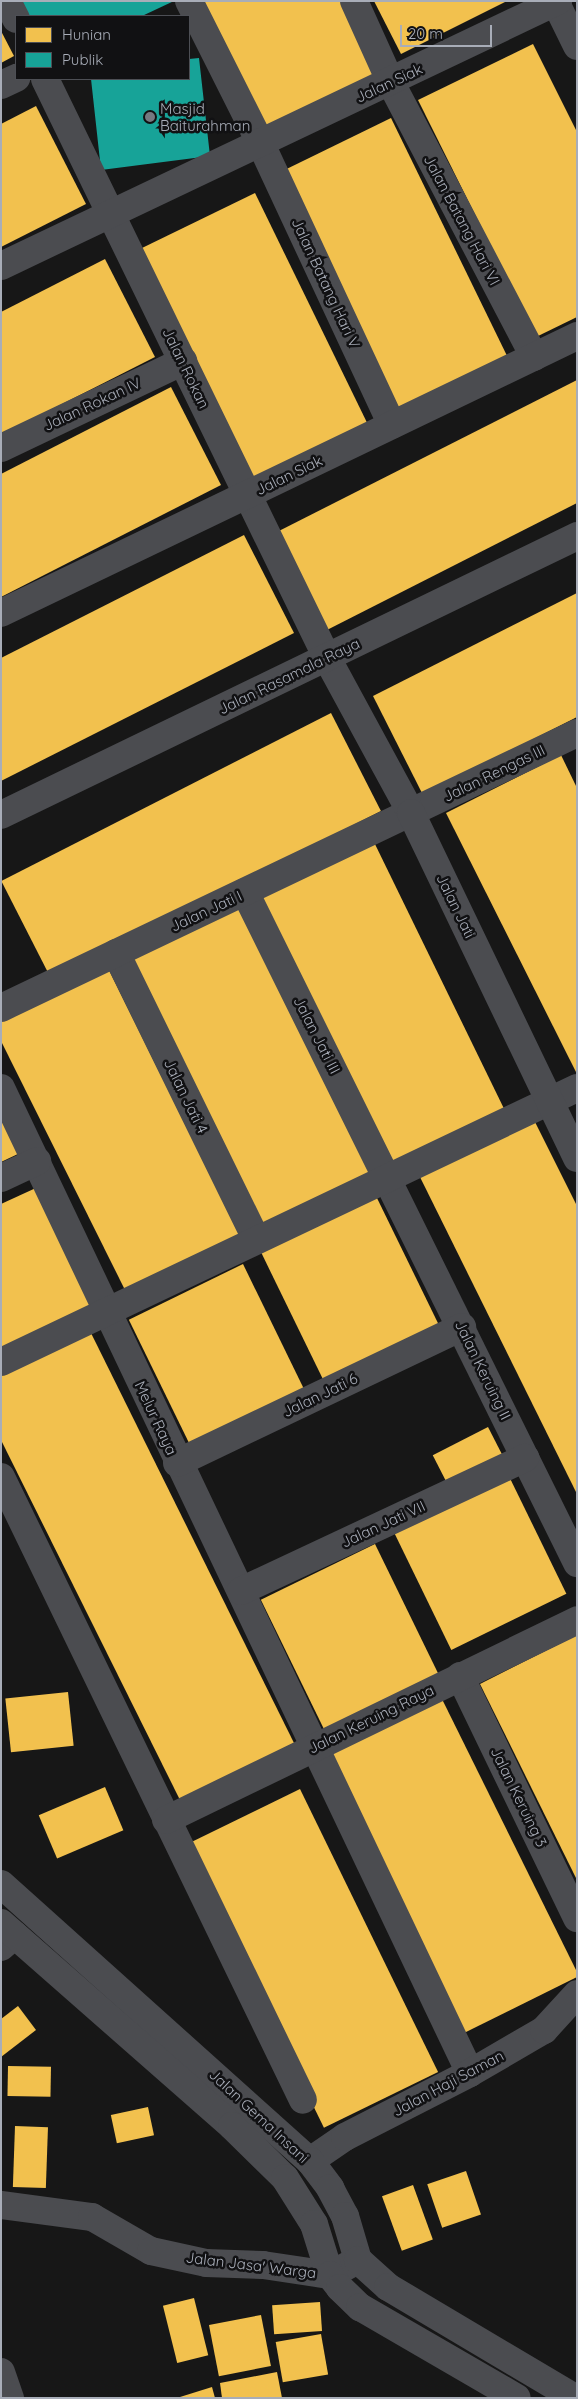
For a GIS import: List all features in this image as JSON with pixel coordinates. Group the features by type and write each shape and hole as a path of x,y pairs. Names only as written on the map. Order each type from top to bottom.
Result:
{"street":[{"path":"7,1 15,17"},
{"name":"Jalan Batang Hari V","path":"189,1 260,142 392,425"},
{"name":"Jalan Batang Hari VI","path":"354,1 391,83 534,357"},
{"path":"556,2 577,46"},
{"name":"Jalan Siak","path":"1,266 260,142 391,83 556,2"},
{"path":"1,85 15,78"},
{"name":"Jalan Rokan","path":"45,80 327,658"},
{"name":"Jalan Siak","path":"1,613 577,336"},
{"name":"Jalan Rokan IV","path":"1,448 183,361"},
{"name":"Jalan Rasamala Raya","path":"1,815 577,536"},
{"name":"Jalan Jati","path":"327,658 411,813 577,1158"},
{"name":"Jalan Rengas III","path":"411,813 575,737"},
{"name":"Jalan Jati I","path":"1,1008 411,813"},
{"name":"Jalan Jati III","path":"245,892 388,1177"},
{"name":"Jalan Jati 4","path":"116,953 256,1239"},
{"name":"Melur Raya","path":"1,1088 37,1161 177,1463 241,1590 470,2073"},
{"path":"1,1362 256,1239 577,1088"},
{"path":"1,1178 37,1161"},
{"name":"Jalan Keruing II","path":"388,1177 577,1563"},
{"name":"Jalan Jati 6","path":"177,1463 462,1327"},
{"name":"Jalan Jati VII","path":"241,1590 525,1458"},
{"path":"1,1477 302,2100"},
{"name":"Jalan Keruing Raya","path":"166,1820 314,1746 577,1620"},
{"name":"Jalan Keruing 3","path":"460,1676 577,1918"},
{"name":"Jalan Gema Insani","path":"1,1884 310,2161 345,2216 358,2260"},
{"name":"Jalan Gema Insani","path":"6,1935 232,2126 285,2178 314,2224 330,2275 360,2306 517,2398"},
{"name":"Jalan Haji Saman","path":"285,2178 345,2137 470,2073 544,2030 577,1994"},
{"name":"Jalan Jasa' Warga","path":"1,2205 92,2217 151,2251 206,2263 263,2265 330,2275 358,2260"},
{"path":"358,2260 388,2287 575,2398"},
{"path":"410,2336 426,2309"},
{"path":"1,2372 10,2398"}],"building: Hunian":[{"path":"198,1 341,1 376,73 262,130"},
{"path":"374,1 507,1 401,54"},
{"path":"1,31 14,56 1,63"},
{"path":"533,44 577,132 577,317 536,337 418,100"},
{"path":"36,106 86,204 1,247 1,124"},
{"path":"391,118 507,355 393,411 277,174"},
{"path":"255,193 371,430 256,486 140,249"},
{"path":"105,259 155,357 1,435 1,312"},
{"path":"577,380 577,503 321,633 271,535"},
{"path":"171,387 221,485 1,597 1,474"},
{"path":"244,535 294,633 1,781 1,658"},
{"path":"577,593 577,717 423,795 373,696"},
{"path":"331,713 381,811 51,979 1,881"},
{"path":"561,755 577,788 577,1074 446,813"},
{"path":"372,838 507,1116 392,1172 257,894"},
{"path":"236,898 372,1178 257,1234 121,954"},
{"path":"104,960 243,1241 129,1298 1,1041 1,1011"},
{"path":"1,1113 20,1153 1,1162"},
{"path":"532,1116 577,1206 577,1494 418,1173"},
{"path":"38,1187 94,1305 1,1349 1,1204"},
{"path":"376,1196 439,1325 324,1382 261,1252"},
{"path":"243,1264 306,1393 192,1449 129,1320"},
{"path":"89,1329 294,1743 180,1800 1,1440 1,1373"},
{"path":"488,1427 502,1455 447,1483 433,1455"},
{"path":"505,1468 566,1594 451,1650 390,1524"},
{"path":"375,1544 440,1677 326,1733 261,1600"},
{"path":"577,1635 577,1880 480,1684"},
{"path":"68,1692 74,1746 11,1752 5,1699"},
{"path":"440,1695 577,1972 577,1977 464,2033 325,1752"},
{"path":"105,1787 123,1830 57,1858 39,1815"},
{"path":"300,1789 438,2072 324,2128 186,1845"},
{"path":"18,2006 36,2030 1,2057 1,2019"},
{"path":"8,2066 51,2067 50,2097 7,2096"},
{"path":"148,2107 154,2135 117,2143 111,2115"},
{"path":"15,2126 48,2127 46,2188 13,2187"},
{"path":"466,2171 481,2214 442,2228 427,2184"},
{"path":"413,2185 433,2240 402,2251 382,2196"},
{"path":"194,2298 208,2355 177,2363 163,2306"},
{"path":"320,2302 322,2331 274,2334 272,2305"},
{"path":"261,2315 271,2366 219,2376 209,2325"},
{"path":"321,2334 328,2374 283,2382 276,2342"},
{"path":"277,2372 282,2398 222,2398 220,2383"},
{"path":"212,2387 215,2398 180,2398 180,2397"}],"building: Publik":[{"path":"18,1 174,1 144,15 25,15"},
{"name":"Masjid Baiturahman","path":"199,58 210,156 101,170 91,80 190,80 190,59"}],"place":[{"name":"Masjid Baiturahman","path":"150,117"}]}
